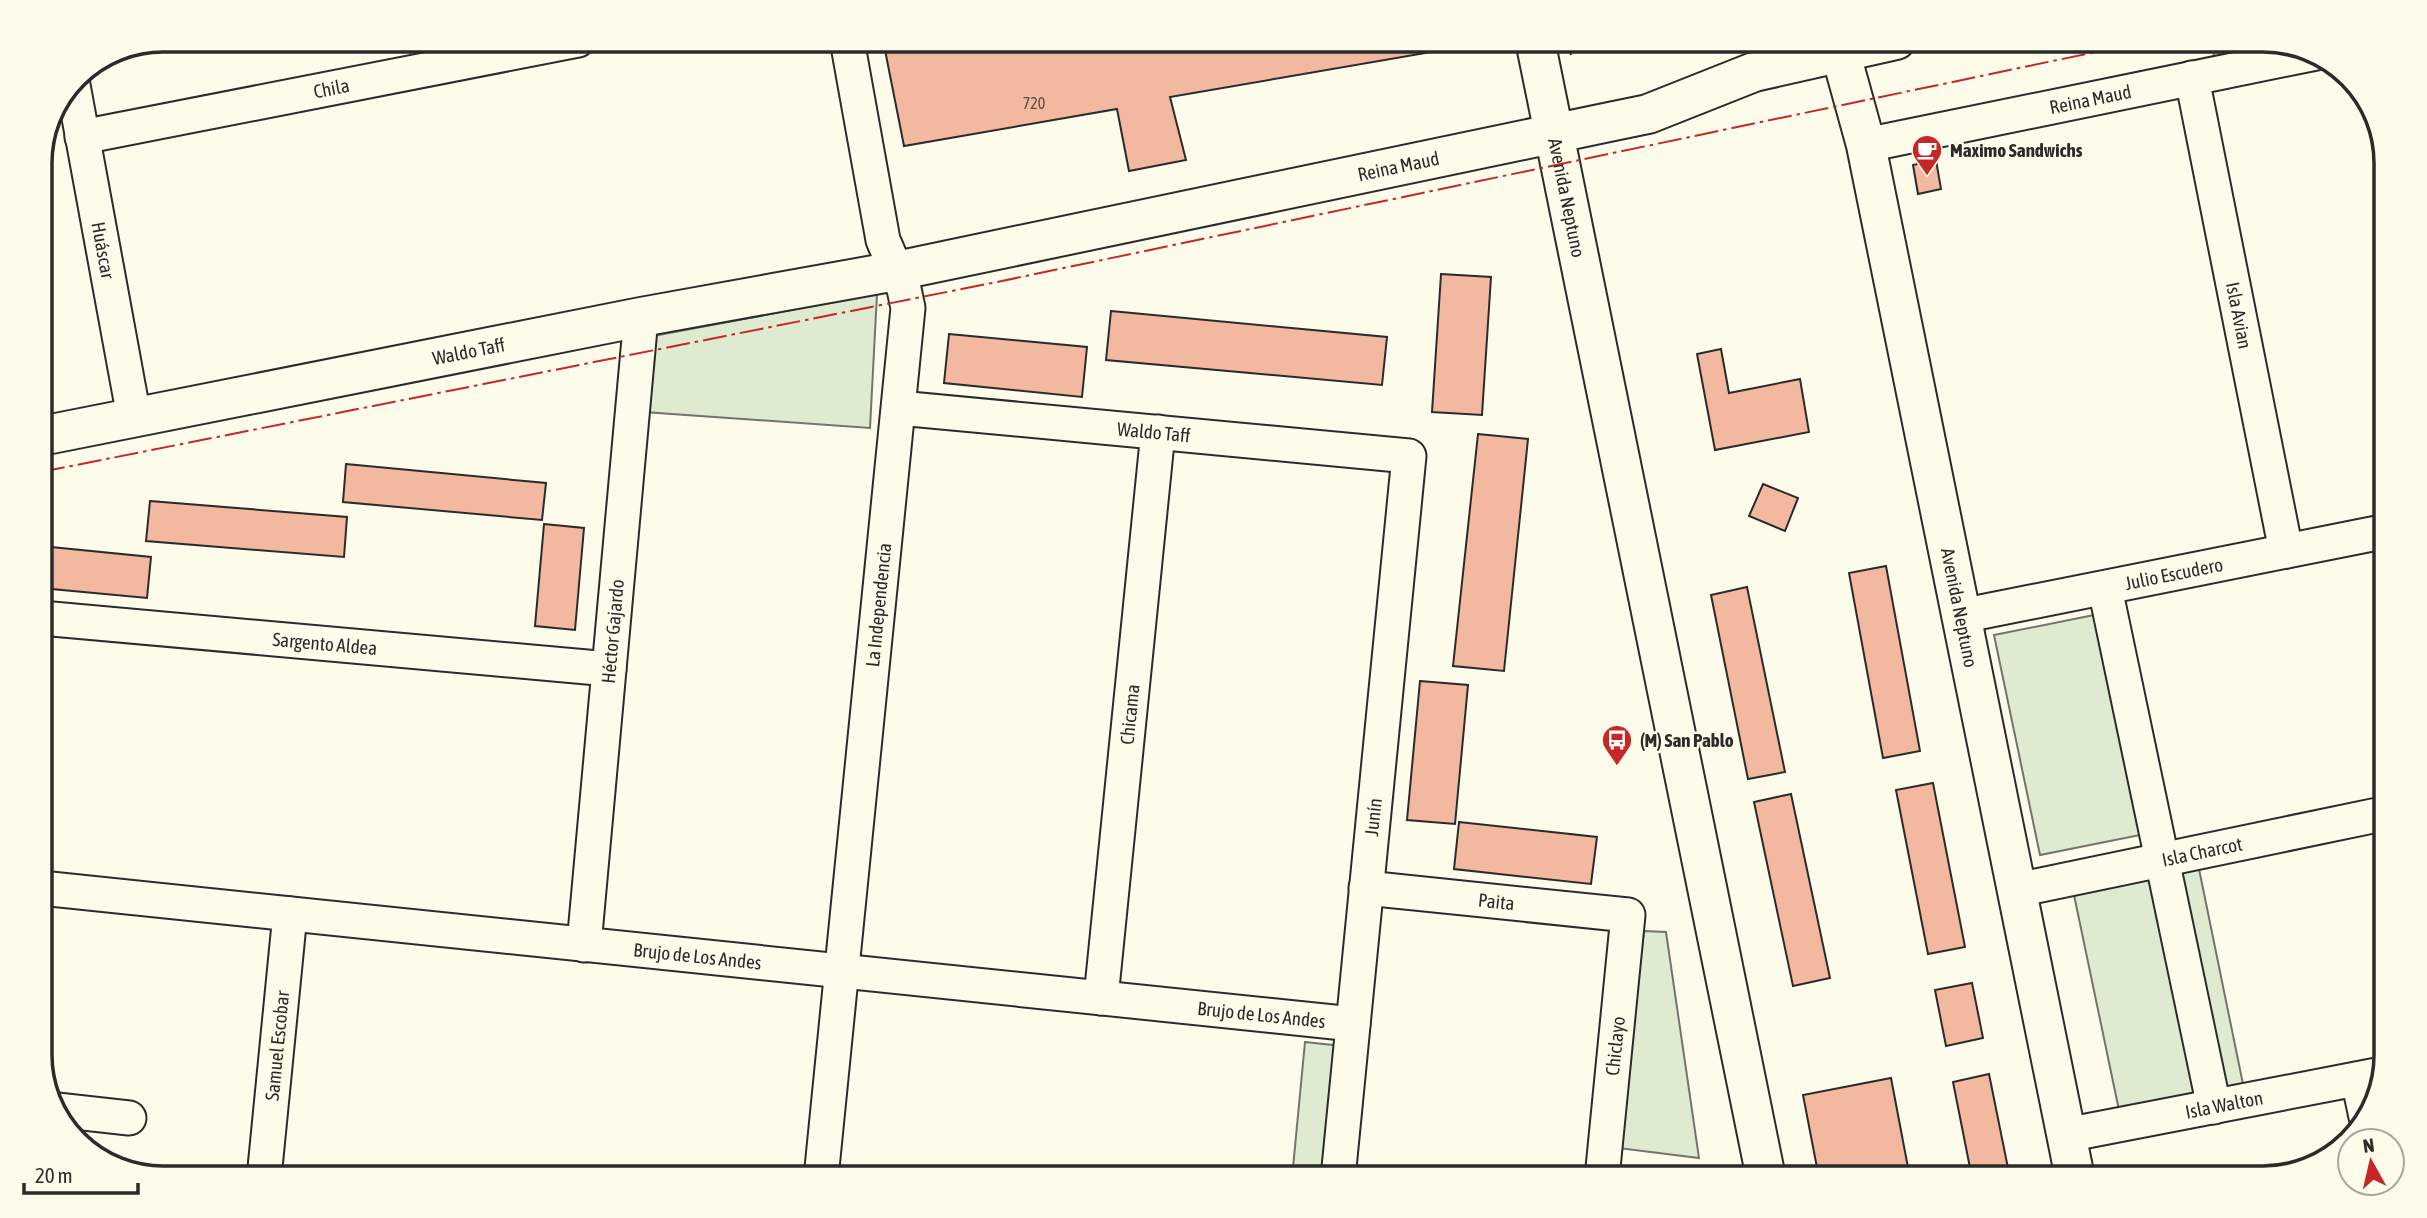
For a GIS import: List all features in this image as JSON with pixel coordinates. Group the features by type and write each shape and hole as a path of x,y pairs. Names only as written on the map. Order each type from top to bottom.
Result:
{"main road":[{"name":"Avenida Neptuno","path":"1537,52 1764,1166"},
{"name":"Reina Maud","path":"896,271 1648,114 1754,72 1819,52"},
{"name":"Avenida Neptuno","path":"1841,52 1866,145 2072,1166"},
{"name":"Waldo Taff","path":"53,433 641,317 896,271"}],"street":[{"name":"Chila","path":"82,137 519,52"},
{"name":"La Independencia","path":"822,1166 908,308 883,240 849,52"},
{"name":"Reina Maud","path":"1866,145 2293,57"},
{"name":"Isla Avian","path":"2192,78 2286,551"},
{"name":"Huáscar","path":"75,96 134,417"},
{"name":"Héctor Gajardo","path":"584,945 641,317"},
{"name":"Waldo Taff","path":"899,408 1409,456"},
{"name":"Chicama","path":"1101,998 1158,432"},
{"name":"Junín","path":"1339,1166 1409,456"},
{"name":"Julio Escudero","path":"1961,617 2374,534"},
{"path":"2105,588 2214,1107"},
{"name":"Sargento Aldea","path":"53,619 609,669"},
{"name":"Isla Charcot","path":"2017,890 2374,816"},
{"name":"Paita","path":"1366,888 1628,915"},
{"name":"Brujo de Los Andes","path":"53,889 1353,1024"},
{"name":"Samuel Escobar","path":"265,1166 290,914"},
{"name":"Chiclayo","path":"1603,1166 1628,915"},
{"name":"Isla Walton","path":"2066,1135 2370,1077"},
{"path":"68,1111 129,1118"}],"green space":[{"path":"2213,52 2276,54 2216,66"},
{"path":"877,294 870,428 644,412 648,337"},
{"path":"2119,610 2165,830 2040,855 1994,635"},
{"path":"2199,869 2244,1089 2120,1115 2074,895"},
{"path":"1644,931 1666,932 1699,1158 1618,1148"},
{"path":"1305,1042 1342,1046 1329,1166 1293,1166"}],"building":[{"path":"885,52 1431,52 1170,97 1186,160 1129,171 1117,109 904,146"},
{"name":"Maximo Sandwichs","path":"1936,160 1941,189 1918,194 1913,165"},
{"path":"1441,274 1491,277 1482,415 1432,412"},
{"path":"1111,311 1387,337 1382,385 1106,360"},
{"path":"949,334 1087,347 1082,397 944,383"},
{"path":"1721,349 1729,393 1800,379 1809,432 1715,450 1697,354"},
{"path":"1478,434 1528,439 1504,671 1453,666"},
{"path":"346,464 546,483 542,520 343,502"},
{"path":"1763,484 1798,498 1785,531 1749,516"},
{"path":"150,501 347,517 344,557 146,541"},
{"path":"544,524 584,528 575,630 535,626"},
{"path":"53,547 151,557 147,598 53,589"},
{"path":"1886,566 1920,751 1883,758 1849,573"},
{"path":"1747,587 1785,772 1748,779 1711,595"},
{"path":"1420,681 1468,685 1455,824 1407,820"},
{"path":"1933,783 1965,947 1928,954 1896,790"},
{"path":"1791,794 1830,978 1793,986 1754,802"},
{"path":"1459,822 1597,837 1591,884 1454,869"},
{"path":"1972,983 1983,1038 1946,1046 1935,990"},
{"path":"1989,1074 2008,1166 1970,1166 1953,1082"},
{"path":"1891,1078 1908,1166 1817,1166 1803,1095"}],"power":[{"path":"53,470 997,282 2096,52"}],"place":[{"name":"Maximo Sandwichs","path":"1927,177"},
{"name":"(M) San Pablo","path":"1617,767"}]}
